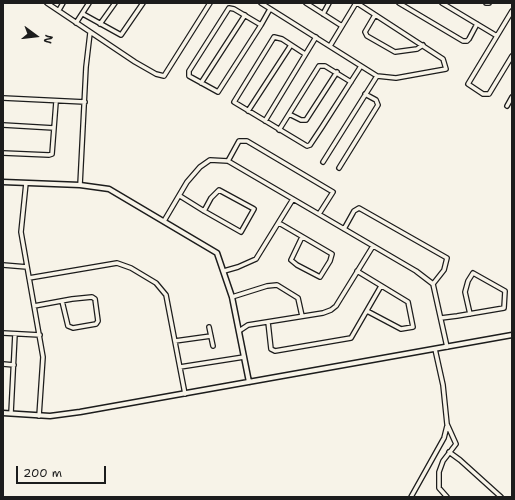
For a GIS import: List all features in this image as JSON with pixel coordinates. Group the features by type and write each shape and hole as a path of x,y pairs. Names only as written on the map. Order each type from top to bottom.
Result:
{"street":[{"path":"47,3 135,62 156,74 164,76 210,3"},
{"path":"58,10 63,3"},
{"path":"76,22 83,14 89,3"},
{"path":"100,24 115,3"},
{"path":"83,14 121,35 143,3"},
{"path":"261,3 377,76 396,78 446,69 443,59 356,3 330,46"},
{"path":"306,3 342,26"},
{"path":"323,14 329,3"},
{"path":"399,3 463,41 467,41 469,39 476,24"},
{"path":"442,3 497,36"},
{"path":"261,25 230,8 188,73 189,76 218,92 261,25 270,9"},
{"path":"512,11 468,84 483,94 489,94 512,56"},
{"path":"201,83 245,15"},
{"path":"375,15 365,32 367,36 395,52 417,50 423,45"},
{"path":"80,185 87,53 90,33"},
{"path":"305,54 276,36 273,37 234,102 307,146 310,145 361,66"},
{"path":"265,121 316,37"},
{"path":"248,111 291,44"},
{"path":"279,130 318,67 324,65 351,82"},
{"path":"289,114 300,120 306,120 336,72"},
{"path":"323,162 377,76"},
{"path":"339,168 378,105 376,100 365,94"},
{"path":"507,106 512,97"},
{"path":"3,98 56,102 85,102"},
{"path":"3,153 51,155 54,150 56,102"},
{"path":"3,125 54,128"},
{"path":"228,161 239,140 248,141 333,192 318,214"},
{"path":"164,221 187,182 205,163 214,159 228,161 373,246 434,284 447,347"},
{"path":"3,182 80,185 109,189 217,253 232,297 249,382"},
{"path":"26,184 21,232 43,357 40,416"},
{"path":"180,196 204,211 241,232 254,210 219,190 211,198 204,211"},
{"path":"224,271 256,259 293,199"},
{"path":"344,229 354,211 359,208 447,258 444,270 434,284"},
{"path":"279,223 332,254 330,261 320,277 297,265 291,260 302,237"},
{"path":"239,331 248,325 323,314 331,310 336,306 356,271 373,246"},
{"path":"28,278 114,263 126,266 149,278 164,291 185,394"},
{"path":"3,265 27,267"},
{"path":"356,271 408,302 413,327 401,330 367,311"},
{"path":"441,318 470,314 504,308 505,291 473,273 468,281 465,292 470,314"},
{"path":"232,297 267,286 276,285 298,298 302,316"},
{"path":"268,322 271,349 275,351 351,338 381,286"},
{"path":"34,306 62,301 92,296 95,299 98,321 96,324 73,328 68,326 62,301"},
{"path":"209,327 213,346"},
{"path":"3,333 40,335"},
{"path":"11,413 15,334"},
{"path":"3,413 40,416 80,412 447,347 512,334"},
{"path":"175,341 211,336"},
{"path":"411,497 444,438 447,424 443,385 435,349"},
{"path":"180,367 244,357"},
{"path":"3,364 14,365"},
{"path":"447,424 456,444 441,464 438,482 439,488 447,497"},
{"path":"449,452 501,497"}]}
